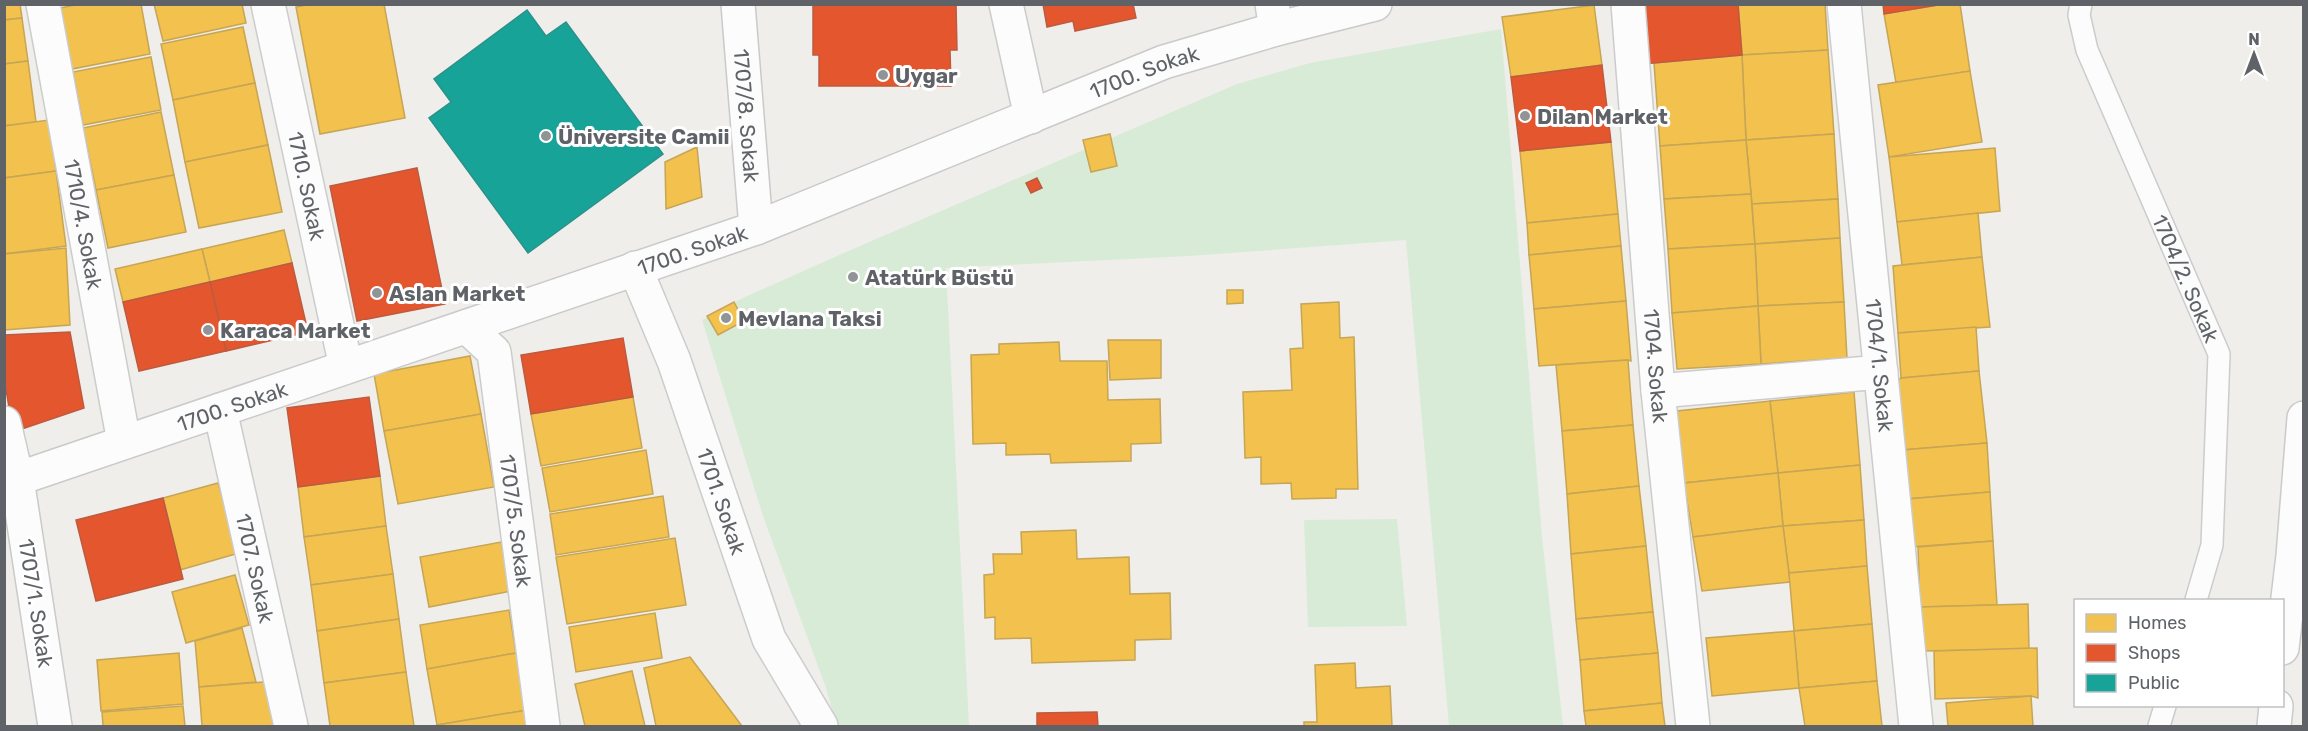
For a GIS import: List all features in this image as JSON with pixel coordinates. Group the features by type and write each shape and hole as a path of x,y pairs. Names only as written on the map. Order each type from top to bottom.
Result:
{"street":[{"name":"1710/4. Sokak","path":"43,4 124,442"},
{"name":"1710. Sokak","path":"268,4 346,367"},
{"name":"1707/8. Sokak","path":"738,4 756,228"},
{"path":"1006,4 1031,117"},
{"name":"1700. Sokak","path":"11,481 756,228 1274,17 1375,4"},
{"name":"1704. Sokak","path":"1628,4 1658,391 1693,726"},
{"name":"1704/1. Sokak","path":"1844,4 1916,726"},
{"name":"1701. Sokak","path":"636,268 674,362 769,639 821,726"},
{"name":"1707/5. Sokak","path":"466,327 495,352 543,726"},
{"path":"1658,391 1881,372"},
{"name":"1707. Sokak","path":"220,410 291,726"},
{"path":"2284,639 2304,418"},
{"path":"4,423 11,481"},
{"name":"1707/1. Sokak","path":"11,481 55,726"},
{"path":"2274,726 2276,707"}],"lane":[{"name":"1704/2. Sokak","path":"2081,4 2079,15 2087,50 2219,354 2212,545 2196,599"},
{"path":"2159,726 2164,707"}],"green space":[{"path":"1501,29 1542,537 1563,726 1449,726 1406,240 1189,256 946,268 969,726 837,726 826,688 763,516 702,320 734,302 846,252 1237,84 1310,63"},
{"path":"1397,519 1407,626 1308,627 1304,520"}],"building: Homes":[{"path":"4,4 20,4 22,18 4,20"},
{"path":"80,4 141,4 150,54 72,69 60,8"},
{"path":"154,4 242,4 246,23 163,41"},
{"path":"312,4 384,4 405,118 320,134 296,7"},
{"path":"1738,4 1825,4 1828,50 1742,55"},
{"path":"1944,4 1960,4 1970,71 1896,83 1884,14"},
{"path":"1594,5 1602,65 1511,77 1502,17"},
{"path":"22,18 28,61 4,64 4,20"},
{"path":"243,27 255,83 173,100 161,44"},
{"path":"1828,50 1834,134 1746,140 1742,55"},
{"path":"1742,55 1746,140 1660,146 1654,63"},
{"path":"151,57 161,110 83,125 73,72"},
{"path":"28,61 36,122 4,126 4,64"},
{"path":"1970,71 1982,142 1889,157 1878,85"},
{"path":"255,83 268,145 185,162 173,100"},
{"path":"161,112 174,175 96,190 83,128"},
{"path":"49,120 56,171 4,178 4,126"},
{"path":"1110,134 1117,166 1091,172 1083,140"},
{"path":"1834,134 1838,199 1752,204 1746,140"},
{"path":"1746,140 1751,194 1664,199 1660,146"},
{"path":"1611,142 1618,214 1527,223 1520,151"},
{"path":"268,145 282,212 199,228 185,162"},
{"path":"697,147 702,197 666,209 665,162"},
{"path":"1995,148 2000,211 1897,222 1889,157"},
{"path":"56,171 66,246 4,254 4,178"},
{"path":"174,175 186,232 108,248 96,190"},
{"path":"1751,194 1755,244 1668,249 1664,199"},
{"path":"1838,199 1840,238 1755,244 1752,204"},
{"path":"1978,213 1982,257 1902,265 1897,222"},
{"path":"1618,214 1621,246 1529,255 1527,223"},
{"path":"284,230 292,263 210,282 202,249"},
{"path":"1840,238 1844,302 1758,306 1755,244"},
{"path":"1755,244 1758,306 1672,313 1668,249"},
{"path":"1621,246 1626,301 1534,309 1529,255"},
{"path":"66,248 70,325 4,330 4,254"},
{"path":"202,249 210,282 123,302 115,269"},
{"path":"1982,257 1990,327 1898,333 1893,266"},
{"path":"1227,290 1243,290 1243,303 1227,304"},
{"path":"1626,301 1631,361 1539,366 1534,309"},
{"name":"Mevlana Taksi","path":"734,302 744,321 718,335 707,316"},
{"path":"1339,302 1340,338 1354,337 1358,489 1336,489 1336,498 1292,499 1291,483 1261,484 1261,457 1245,458 1243,392 1292,390 1290,349 1303,348 1301,304"},
{"path":"1844,302 1847,358 1761,364 1758,306"},
{"path":"1758,306 1761,364 1677,369 1672,313"},
{"path":"1976,327 1979,371 1901,378 1898,333"},
{"path":"1108,340 1161,340 1161,378 1110,380"},
{"path":"1059,342 1060,361 1107,361 1108,400 1160,399 1161,443 1131,444 1131,461 1051,463 1050,454 1006,455 1006,443 973,444 971,355 999,354 999,344"},
{"path":"470,356 481,414 384,431 374,374"},
{"path":"1628,360 1633,425 1562,431 1556,365"},
{"path":"1979,371 1987,443 1902,450 1896,382 1901,378"},
{"path":"1854,392 1860,465 1778,473 1770,401"},
{"path":"633,397 642,448 541,466 531,414"},
{"path":"1770,401 1778,473 1684,483 1677,411"},
{"path":"481,414 494,487 398,504 384,431"},
{"path":"1633,425 1639,486 1567,494 1562,431"},
{"path":"1987,443 1990,492 1907,499 1902,450"},
{"path":"646,450 653,494 550,512 542,468"},
{"path":"1860,465 1864,520 1783,526 1778,473"},
{"path":"1778,473 1783,526 1693,537 1684,483"},
{"path":"380,476 386,526 304,537 298,487"},
{"path":"218,483 239,553 180,570 163,498"},
{"path":"1639,486 1646,546 1571,554 1567,494"},
{"path":"1990,492 1993,541 1910,547 1907,499"},
{"path":"663,496 669,537 556,555 550,514"},
{"path":"1864,520 1867,566 1789,573 1783,526"},
{"path":"386,526 393,574 311,585 304,537"},
{"path":"1783,526 1790,582 1702,591 1693,537"},
{"path":"1076,530 1077,559 1129,557 1130,594 1170,593 1171,639 1135,640 1135,660 1032,663 1031,638 995,639 995,617 985,618 984,575 994,574 993,554 1022,554 1021,532"},
{"path":"675,538 686,605 567,624 556,557"},
{"path":"1993,541 1997,605 1920,607 1918,547"},
{"path":"501,542 511,591 429,607 420,557"},
{"path":"1646,546 1653,612 1576,619 1571,554"},
{"path":"1867,566 1872,624 1794,631 1789,573"},
{"path":"393,574 399,619 317,631 311,585"},
{"path":"235,575 249,625 186,643 172,592"},
{"path":"2028,604 2029,649 1921,651 1920,607"},
{"path":"509,610 516,653 427,669 420,625"},
{"path":"1653,612 1658,653 1580,660 1576,619"},
{"path":"655,613 662,658 576,672 569,627"},
{"path":"399,619 406,672 324,683 317,631"},
{"path":"1872,624 1877,681 1799,688 1794,631"},
{"path":"242,628 256,682 199,687 195,641"},
{"path":"1794,631 1799,688 1712,696 1706,638"},
{"path":"2037,648 2038,698 2031,696 1935,699 1934,651"},
{"path":"179,653 183,704 101,711 97,660"},
{"path":"516,653 527,710 437,725 427,669"},
{"path":"1658,653 1662,703 1584,711 1580,660"},
{"path":"690,657 742,726 656,726 644,668"},
{"path":"1355,663 1356,688 1390,686 1392,726 1304,726 1304,722 1317,722 1315,665"},
{"path":"632,671 645,726 585,726 575,684"},
{"path":"406,672 414,726 330,726 324,683"},
{"path":"276,681 280,726 202,726 199,687"},
{"path":"1877,681 1882,726 1805,726 1799,688"},
{"path":"2031,696 2033,726 1948,726 1946,703"},
{"path":"1662,703 1665,726 1586,726 1584,711"},
{"path":"183,706 185,726 103,726 102,712"},
{"path":"527,710 529,726 437,725"}],"building: Shops":[{"path":"813,4 956,4 957,50 950,50 951,86 819,86 819,55 813,55"},
{"path":"1043,4 1133,4 1136,18 1075,31 1073,21 1047,27"},
{"path":"1637,4 1738,4 1742,55 1643,64"},
{"path":"1883,4 1944,4 1884,14"},
{"path":"1602,65 1611,142 1520,151 1511,77"},
{"path":"417,168 445,304 357,321 330,186"},
{"path":"1037,178 1042,188 1031,193 1026,183"},
{"path":"292,263 308,332 226,351 210,282"},
{"path":"210,282 226,351 139,371 123,302"},
{"path":"70,332 84,408 13,432 4,377 4,335"},
{"path":"623,338 633,397 531,414 521,355"},
{"path":"369,397 380,476 298,487 287,408"},
{"path":"163,498 183,579 96,601 76,520"},
{"path":"1097,712 1098,726 1037,726 1037,713"}],"building: Public":[{"name":"Üniversite Camii","path":"527,10 546,36 566,22 663,154 528,253 429,118 451,102 434,79"}],"place":[{"name":"Uygar","path":"883,75"},
{"name":"Dilan Market","path":"1525,116"},
{"name":"Üniversite Camii","path":"546,136"},
{"name":"Atatürk Büstü","path":"853,277"},
{"name":"Aslan Market","path":"377,293"},
{"name":"Mevlana Taksi","path":"726,318"},
{"name":"Karaca Market","path":"208,330"}]}
